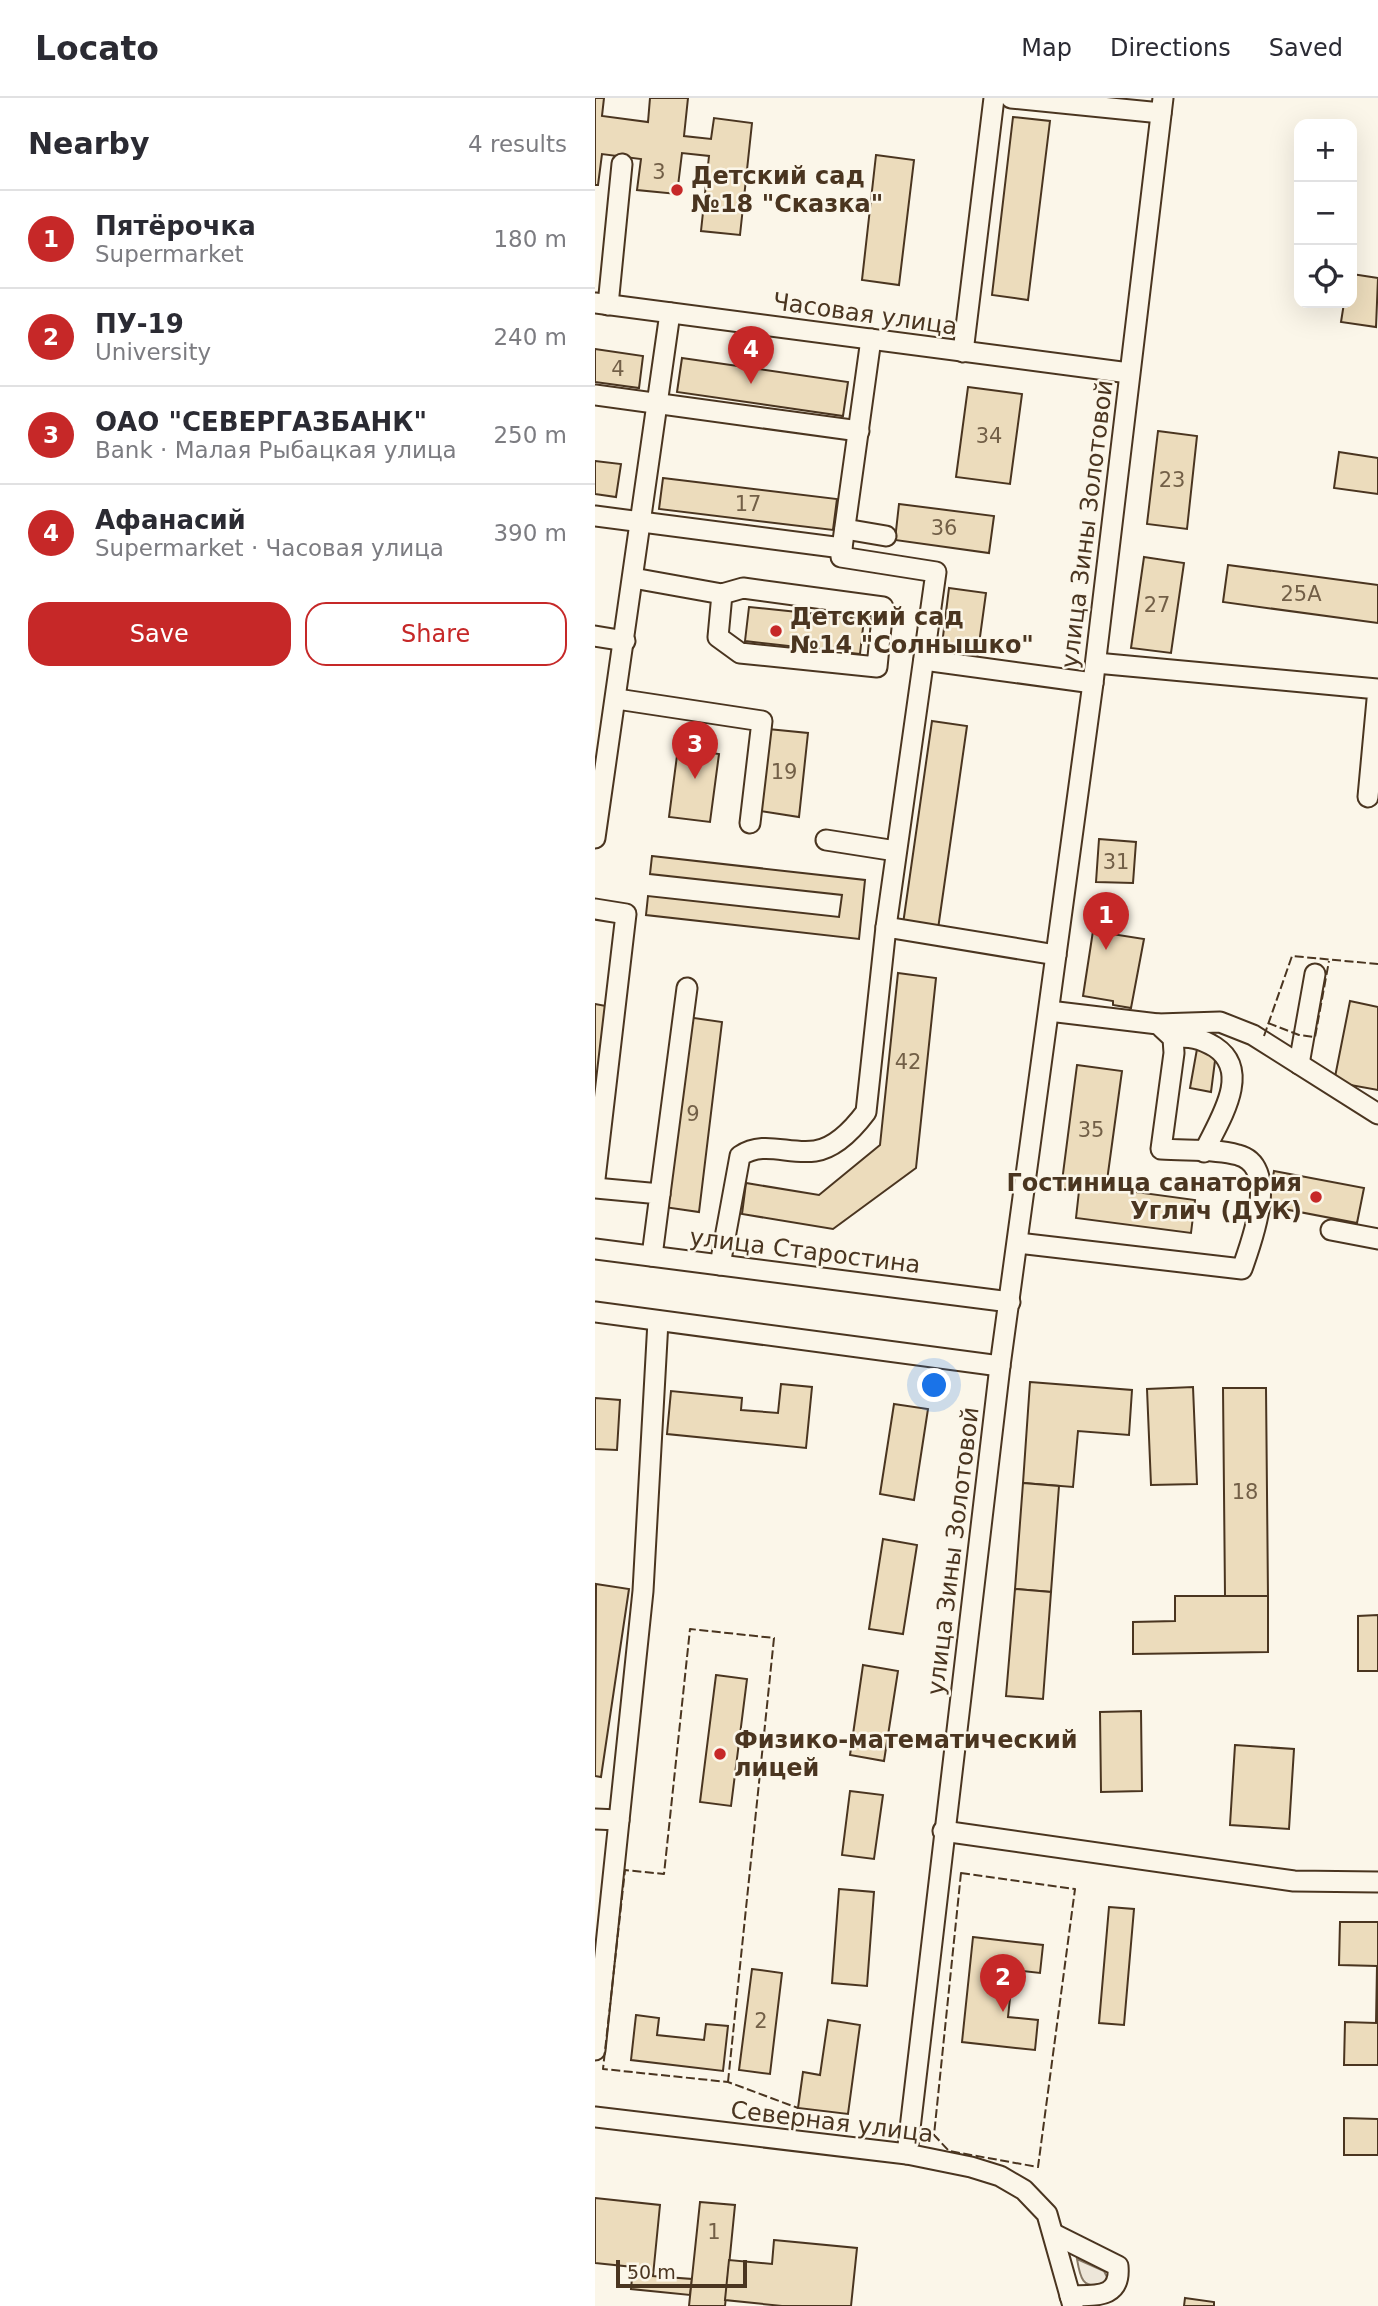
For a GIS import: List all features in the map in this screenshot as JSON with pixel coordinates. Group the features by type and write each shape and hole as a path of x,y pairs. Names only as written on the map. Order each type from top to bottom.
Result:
{"street":[{"path":"963,352 993,98"},
{"path":"1011,98 1162,106"},
{"name":"улица Зины Золотовой","path":"907,2154 943,1831 1000,1366 1094,673 1162,106"},
{"path":"602,304 622,164"},
{"name":"Часовая улица","path":"602,304 1129,373"},
{"path":"595,838 617,699 670,313"},
{"path":"720,1265 740,1156 761,1147 816,1151 849,1133 866,1112 886,927 936,572 841,557 871,339"},
{"path":"595,395 859,431"},
{"path":"595,516 843,538 886,536"},
{"path":"633,578 722,594 743,588 883,607 877,667 740,653 718,637 722,594"},
{"path":"595,636 625,640"},
{"path":"925,660 1094,673 1378,689 1368,797"},
{"path":"617,699 762,721 750,823"},
{"path":"826,840 896,851"},
{"path":"595,909 626,914 595,1179"},
{"path":"886,927 1056,955"},
{"path":"1299,1064 1315,974"},
{"path":"652,1256 687,988"},
{"path":"1049,1011 1158,1024 1220,1023 1253,1035 1378,1114"},
{"path":"1018,1243 1242,1269 1257,1225 1261,1191 1258,1176 1252,1163 1240,1155 1161,1149 1174,1053 1173,1038 1158,1024"},
{"path":"1173,1038 1191,1036 1207,1042 1221,1051 1231,1065 1234,1079 1229,1097 1205,1152"},
{"path":"595,1188 660,1194"},
{"path":"1331,1230 1378,1239"},
{"name":"улица Старостина","path":"595,1249 1010,1303"},
{"path":"595,1312 1000,1366"},
{"path":"595,2050 643,1591 658,1321"},
{"path":"595,1818 619,1820"},
{"path":"943,1831 1294,1881 1378,1882"},
{"name":"Северная улица","path":"595,2117 907,2154 961,2164 1000,2176 1024,2190 1048,2214 1055,2234"},
{"path":"1055,2234 1118,2266 1119,2278 1113,2290 1072,2301 1055,2234"}],"shaded area":[{"path":"1077,2259 1104,2271 1107,2277 1104,2284 1091,2285 1083,2280"}],"building":[{"path":"595,98 604,98 602,116 648,122 650,98 688,98 684,136 711,139 714,118 752,123 740,235 701,231 709,156 682,153 677,194 637,190 641,159 602,154 598,185 595,185"},
{"path":"1013,117 1050,121 1028,300 992,295"},
{"path":"876,155 914,160 899,285 862,280"},
{"path":"1357,275 1378,278 1376,327 1341,322 1343,308 1357,308"},
{"path":"595,349 643,356 639,388 595,382"},
{"path":"682,358 848,382 843,416 677,392"},
{"path":"968,387 1022,394 1010,484 956,477"},
{"path":"1158,431 1197,436 1187,529 1147,524"},
{"path":"1339,452 1378,458 1378,494 1334,488"},
{"path":"595,461 621,464 616,497 595,494"},
{"path":"663,478 837,499 833,530 659,509"},
{"path":"899,504 994,516 989,553 895,540"},
{"path":"1144,557 1184,563 1171,653 1131,648"},
{"path":"1228,565 1378,585 1378,623 1223,602"},
{"path":"949,588 986,593 976,666 940,661"},
{"path":"749,607 864,619 860,654 745,641"},
{"path":"932,721 967,726 937,936 902,931"},
{"path":"768,729 808,733 799,817 761,811"},
{"path":"678,748 719,754 710,822 669,817"},
{"path":"1099,839 1136,842 1133,883 1096,882"},
{"path":"652,856 865,880 859,939 646,915 648,896 839,917 842,895 650,874"},
{"path":"1093,931 1144,939 1131,1008 1113,1005 1113,1001 1083,996"},
{"path":"898,973 936,978 916,1168 833,1229 742,1214 746,1183 819,1195 880,1145"},
{"path":"1350,1001 1378,1007 1378,1090 1334,1082"},
{"path":"595,1004 606,1006 595,1093"},
{"path":"687,1017 722,1022 699,1212 664,1207"},
{"path":"1197,1049 1216,1053 1211,1092 1190,1088"},
{"path":"1077,1065 1122,1071 1106,1188 1195,1200 1191,1233 1076,1218 1079,1191 1061,1189"},
{"name":"Гостиница санатория Углич (ДУК)","path":"1274,1171 1364,1188 1357,1223 1268,1206"},
{"path":"1030,1382 1132,1390 1129,1435 1078,1431 1073,1487 1023,1483"},
{"path":"781,1384 812,1387 806,1448 667,1434 671,1391 742,1398 741,1410 778,1413"},
{"path":"1193,1387 1197,1484 1151,1485 1147,1389"},
{"path":"1223,1388 1266,1388 1268,1596 1225,1596"},
{"path":"595,1398 620,1400 617,1450 595,1449"},
{"path":"894,1404 928,1409 914,1500 880,1494"},
{"path":"1023,1483 1059,1486 1051,1592 1015,1589"},
{"path":"883,1539 917,1545 903,1634 869,1629"},
{"path":"596,1584 629,1589 601,1777 595,1776"},
{"path":"1015,1589 1051,1592 1043,1699 1006,1696"},
{"path":"1175,1596 1268,1596 1268,1652 1133,1654 1133,1622 1175,1621"},
{"path":"1378,1615 1378,1671 1358,1671 1358,1616"},
{"path":"863,1665 898,1671 884,1761 850,1755"},
{"path":"716,1675 747,1679 731,1806 700,1802"},
{"path":"1141,1711 1142,1791 1101,1792 1100,1712"},
{"path":"1235,1745 1294,1749 1289,1829 1230,1825"},
{"path":"850,1791 883,1795 874,1859 842,1855"},
{"path":"839,1889 874,1892 867,1986 832,1983"},
{"path":"1109,1907 1134,1909 1124,2025 1099,2023"},
{"path":"1340,1922 1378,1922 1378,2065 1344,2065 1345,2022 1376,2023 1377,1966 1339,1965"},
{"path":"973,1937 1043,1945 1040,1973 1013,1970 1008,2017 1038,2020 1035,2050 962,2042"},
{"path":"752,1969 782,1973 770,2074 739,2070"},
{"path":"636,2015 659,2018 657,2035 704,2040 706,2024 728,2026 723,2071 631,2060"},
{"path":"828,2020 860,2025 848,2114 798,2108 803,2072 820,2075"},
{"path":"1344,2118 1378,2119 1378,2155 1344,2155"},
{"path":"595,2198 660,2205 653,2276 692,2279 690,2295 631,2289 633,2267 595,2263"},
{"path":"700,2202 735,2205 725,2306 689,2306"},
{"path":"774,2240 857,2248 851,2306 782,2306 725,2300 729,2260 772,2264"},
{"path":"1185,2298 1214,2302 1214,2306 1184,2306"}],"fence":[{"path":"1264,1036 1292,956 1378,964"},
{"path":"1268,1023 1299,1035 1315,1037 1329,961"},
{"path":"728,2082 774,1638 690,1629 664,1874 625,1870 603,2069 728,2082 798,2108"},
{"path":"961,1873 1075,1889 1038,2167 949,2151 934,2135 961,1873"}],"place":[{"name":"Детский сад №18 \"Сказка\"","path":"677,190"},
{"name":"Афанасий","path":"751,384"},
{"name":"Детский сад №14 \"Солнышко\"","path":"776,631"},
{"name":"ОАО \"СЕВЕРГАЗБАНК\"","path":"695,779"},
{"name":"Пятёрочка","path":"1106,950"},
{"name":"Гостиница санатория Углич (ДУК)","path":"1316,1197"},
{"name":"Физико-математический лицей","path":"720,1754"},
{"name":"ПУ-19","path":"1003,2012"}]}
